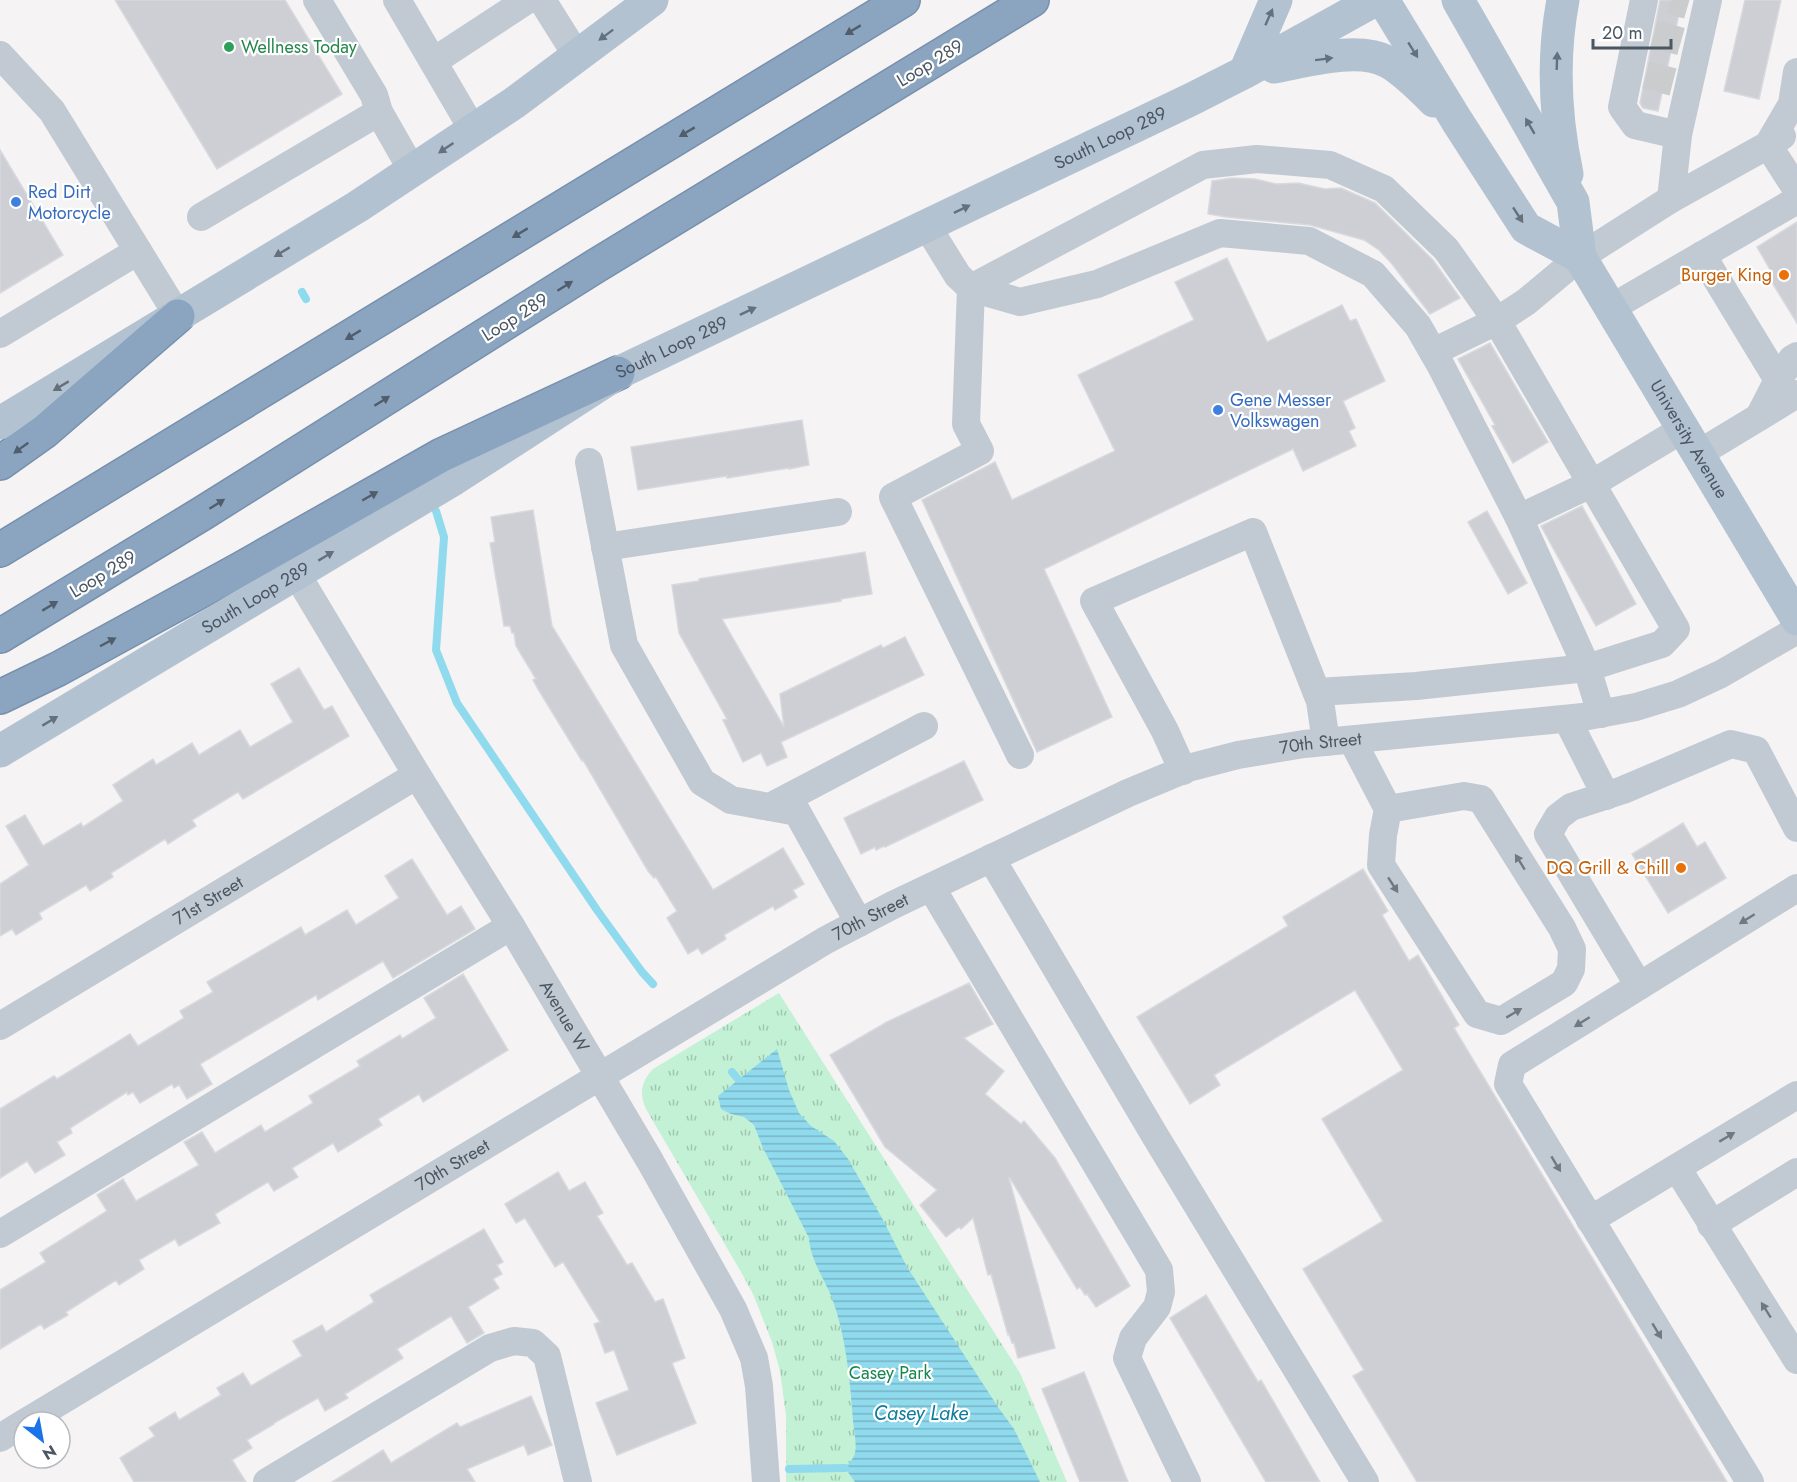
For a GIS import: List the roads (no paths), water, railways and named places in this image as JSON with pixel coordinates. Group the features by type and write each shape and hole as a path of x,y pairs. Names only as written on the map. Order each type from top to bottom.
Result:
{"highway":[{"path":"0,550 903,0"},
{"name":"Loop 289","path":"0,636 203,513 604,261 1032,0"},
{"path":"0,463 45,431 178,316"},
{"path":"0,697 58,669 229,576 442,455 618,373"}],"main road":[{"path":"0,423 357,207 514,103 652,0"},
{"path":"1245,72 1276,0"},
{"name":"South Loop 289","path":"0,751 454,479 618,373 1245,72 1375,0"},
{"path":"1383,0 1526,228 1580,257"},
{"name":"University Avenue","path":"1458,0 1573,202 1580,257 1797,619"},
{"path":"1563,0 1558,26 1556,82 1560,138 1573,202"},
{"path":"1245,72 1324,58 1364,55 1387,62 1457,121"}],"street":[{"path":"317,0 374,95 379,112 412,170"},
{"path":"397,0 473,130"},
{"path":"414,0 426,19 430,54"},
{"path":"430,54 527,0"},
{"path":"542,0 577,56"},
{"path":"1644,0 1646,32 1637,73 1622,107 1635,125 1678,135"},
{"path":"1671,199 1682,84 1701,4"},
{"path":"0,55 52,111 178,316"},
{"path":"1768,145 1792,104 1797,72"},
{"path":"201,217 379,112"},
{"path":"1432,352 1497,321 1526,302 1580,257 1671,199 1797,127"},
{"path":"1768,145 1797,190"},
{"path":"970,288 1203,165 1257,159 1330,165 1384,189 1446,249 1497,321 1676,629 1662,644 1587,668 1416,686 1317,692"},
{"path":"1611,308 1797,200"},
{"path":"927,226 958,276 970,288 1020,302 1097,284 1220,233 1309,241 1373,274 1418,326 1519,518 1587,668 1601,714"},
{"path":"0,334 138,250"},
{"path":"1702,255 1791,381"},
{"path":"970,288 966,424 980,451 892,497 1020,755"},
{"path":"1519,518 1593,483 1690,442 1759,417 1791,381 1792,359 1797,356"},
{"path":"589,462 624,645 702,782 731,800 797,812 859,923"},
{"path":"605,547 838,512"},
{"path":"1183,771 1166,731 1094,601 1253,532 1320,701 1339,741 1389,809 1383,835 1381,865 1477,1014 1501,1022 1564,983 1571,969 1572,949 1562,928 1481,800 1464,796 1389,809"},
{"name":"Avenue W","path":"297,573 417,775 511,926 650,1161 733,1309 754,1358 759,1386 766,1482"},
{"name":"70th Street","path":"46,1410 826,940 1128,793 1183,771 1238,754 1339,741 1567,719 1636,707 1678,694 1721,674 1797,630"},
{"path":"1567,719 1606,796"},
{"path":"770,807 924,726"},
{"path":"1639,986 1548,834 1558,817 1571,807 1623,790 1731,744 1756,750 1797,828"},
{"name":"71st Street","path":"0,1026 417,775"},
{"path":"991,858 1154,1134 1365,1482"},
{"path":"931,887 1159,1270 1161,1292 1157,1307 1133,1338 1127,1358 1187,1482"},
{"path":"1750,1482 1508,1084 1512,1065 1797,888"},
{"path":"0,1234 511,926"},
{"path":"1590,1220 1797,1095"},
{"path":"1677,1168 1797,1360"},
{"path":"1711,1224 1797,1172"},
{"path":"267,1482 490,1348 514,1341 533,1343 547,1356 578,1482"}],"water":[{"name":"Casey Lake","path":"777,1049 789,1090 799,1113 811,1126 834,1141 848,1159 907,1267 1014,1429 1040,1482 855,1482 845,1468 854,1455 856,1441 847,1358 832,1298 815,1261 809,1238 763,1148 754,1125 744,1117 721,1109 718,1096"}],"waterway":[{"path":"302,292 306,299"},
{"path":"436,511 444,537 436,650 457,703 597,910 653,984"},
{"path":"732,1072 738,1079"},
{"path":"789,1469 845,1468"}],"tunnel":[{"path":"1671,0 1688,5"},
{"path":"1654,34 1683,42"},
{"path":"1646,75 1673,82"}],"place":[{"name":"Wellness Today","path":"229,47"},
{"name":"Red Dirt Motorcycle","path":"16,202"},
{"name":"Burger King","path":"1784,275"},
{"name":"Gene Messer Volkswagen","path":"1218,410"},
{"name":"DQ Grill & Chill","path":"1681,868"}],"park label":[{"name":"Casey Park","path":"890,1373"}]}
